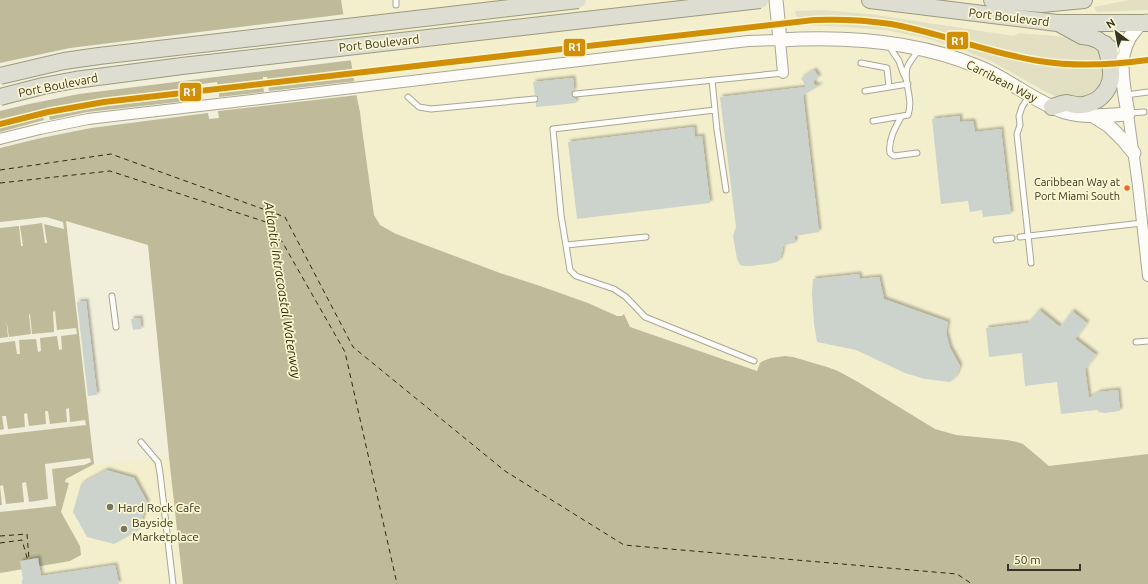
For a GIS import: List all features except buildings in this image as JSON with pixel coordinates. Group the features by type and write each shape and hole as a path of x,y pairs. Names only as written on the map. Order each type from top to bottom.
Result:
{"main road":[{"name":"Port Boulevard","path":"0,76 64,61 106,55 578,0"},
{"name":"Port Boulevard","path":"0,97 43,86 76,80 182,66 760,0"},
{"name":"Port Boulevard","path":"870,0 1057,23 1146,22"},
{"name":"Port Boulevard","path":"992,0 1042,4 1084,0"},
{"path":"1057,23 1082,36 1090,37 1105,44 1122,63"},
{"path":"1052,107 1065,103 1083,105 1094,102 1102,96 1109,86 1112,73 1105,44"}],"street":[{"path":"776,0 783,73"},
{"path":"1146,22 1127,40 1122,63 1125,95 1134,153 1143,191 1142,224 1148,276"},
{"name":"Carribean Way","path":"780,40 821,38 887,43 919,49 946,55 980,67 1052,107 1066,112 1093,116 1128,114"},
{"path":"0,139 40,129 96,118 748,41 780,40"},
{"path":"1093,116 1109,126 1134,153"}],"lane":[{"path":"887,43 900,61 907,82"},
{"path":"873,121 908,115 911,108 907,82 907,69 919,49"},
{"path":"861,63 887,68 889,87"},
{"path":"575,94 783,73"},
{"path":"712,80 726,190"},
{"path":"865,91 907,82"},
{"path":"1125,95 1148,92"},
{"path":"1030,94 1022,107 1019,116 1020,125 1017,134 1031,263"},
{"path":"408,97 419,108 431,109 535,99"},
{"path":"715,110 553,129 561,215 570,270 576,276 614,289 626,297 644,317 754,360"},
{"path":"1128,114 1144,112"},
{"path":"901,117 894,131 889,147 890,153 894,156 917,153"},
{"path":"1020,237 1142,224"},
{"path":"566,245 646,237"},
{"path":"996,240 1012,238"},
{"path":"112,296 116,328"},
{"path":"1148,337 1148,344"},
{"path":"1136,342 1148,341"},
{"path":"141,442 158,462 173,584"}],"shaded area":[{"path":"341,0 1148,0 1148,454 1049,466 1023,444 1007,440 956,435 935,429 858,382 827,367 785,356 763,361 760,363 757,371 630,327 622,316 617,316 588,303 500,273 386,229 377,222 374,215 360,112"},
{"path":"1129,0 1148,0 1148,10 1097,12 1094,7"},
{"path":"824,10 876,15 1014,36 1019,33 1055,36 1082,41 1100,52 1108,83 1088,101 1060,98 1046,92 991,61 960,49 925,38 886,30 805,25 798,21 795,11"},
{"name":"Bayside Marketplace","path":"169,457 183,584 0,584 0,573 70,561 80,546 61,512 69,483 65,482 66,479 94,464"}],"water":[{"name":"Atlantic Intracoastal Waterway","path":"0,0 341,0 360,112 374,215 380,225 396,234 500,273 588,303 617,316 622,316 624,314 630,327 757,371 760,363 763,361 785,356 827,367 858,382 935,429 956,435 1017,442 1023,444 1049,466 1148,454 1148,584 183,584 148,245 66,221 94,464 66,479 65,482 69,483 61,512 80,546 81,555 70,561 0,573"}],"pier":[{"path":"346,14 353,60 79,94 0,111 0,63 70,48"},
{"path":"354,70 355,76 268,85 269,91 356,81 358,95 218,111 219,118 209,119 208,113 91,128 0,148 0,132 44,120 43,117 0,128 0,121 37,112 104,100 195,90 194,85 217,82 218,87 263,81 263,77 267,77 268,81","holes":["263,86 264,92 219,97 219,91","196,94 196,100 87,112 50,120 49,116 105,106"]},
{"path":"46,217 63,222 64,229 44,224 47,243 45,243 42,223 20,226 23,246 21,246 19,226 0,228 0,222"},
{"path":"55,311 57,330 76,328 77,334 61,336 62,349 59,350 57,336 40,338 41,351 38,352 36,339 19,340 20,354 17,354 15,341 0,343 0,338 8,337 6,318 9,337 31,334 30,314 32,334 54,332 53,312"},
{"path":"69,408 70,422 85,420 86,425 0,435 0,430 4,429 2,416 6,416 8,429 25,427 24,414 27,413 29,426 46,424 45,411 48,411 50,424 67,422 66,409"},
{"path":"90,458 91,462 84,465 52,469 56,506 0,512 0,505 2,505 0,486 3,485 6,504 24,502 22,483 26,482 29,502 48,499 45,464"}],"ferry route":[{"path":"0,170 111,154 285,217 353,347 505,471 624,545 957,574 972,584"},
{"path":"0,183 110,171 272,224 345,352 397,584"},
{"path":"0,536 27,534 29,559"},
{"path":"0,543 22,540 28,561"}],"transit line":[{"name":"R1","path":"0,124 48,112 104,102 814,20 852,20 891,24 928,32 1001,53 1053,63 1094,65 1148,60"}],"place":[{"name":"Caribbean Way at Port Miami South","path":"1127,188"},
{"name":"Hard Rock Cafe","path":"110,507"},
{"name":"Bayside Marketplace","path":"124,529"}]}
